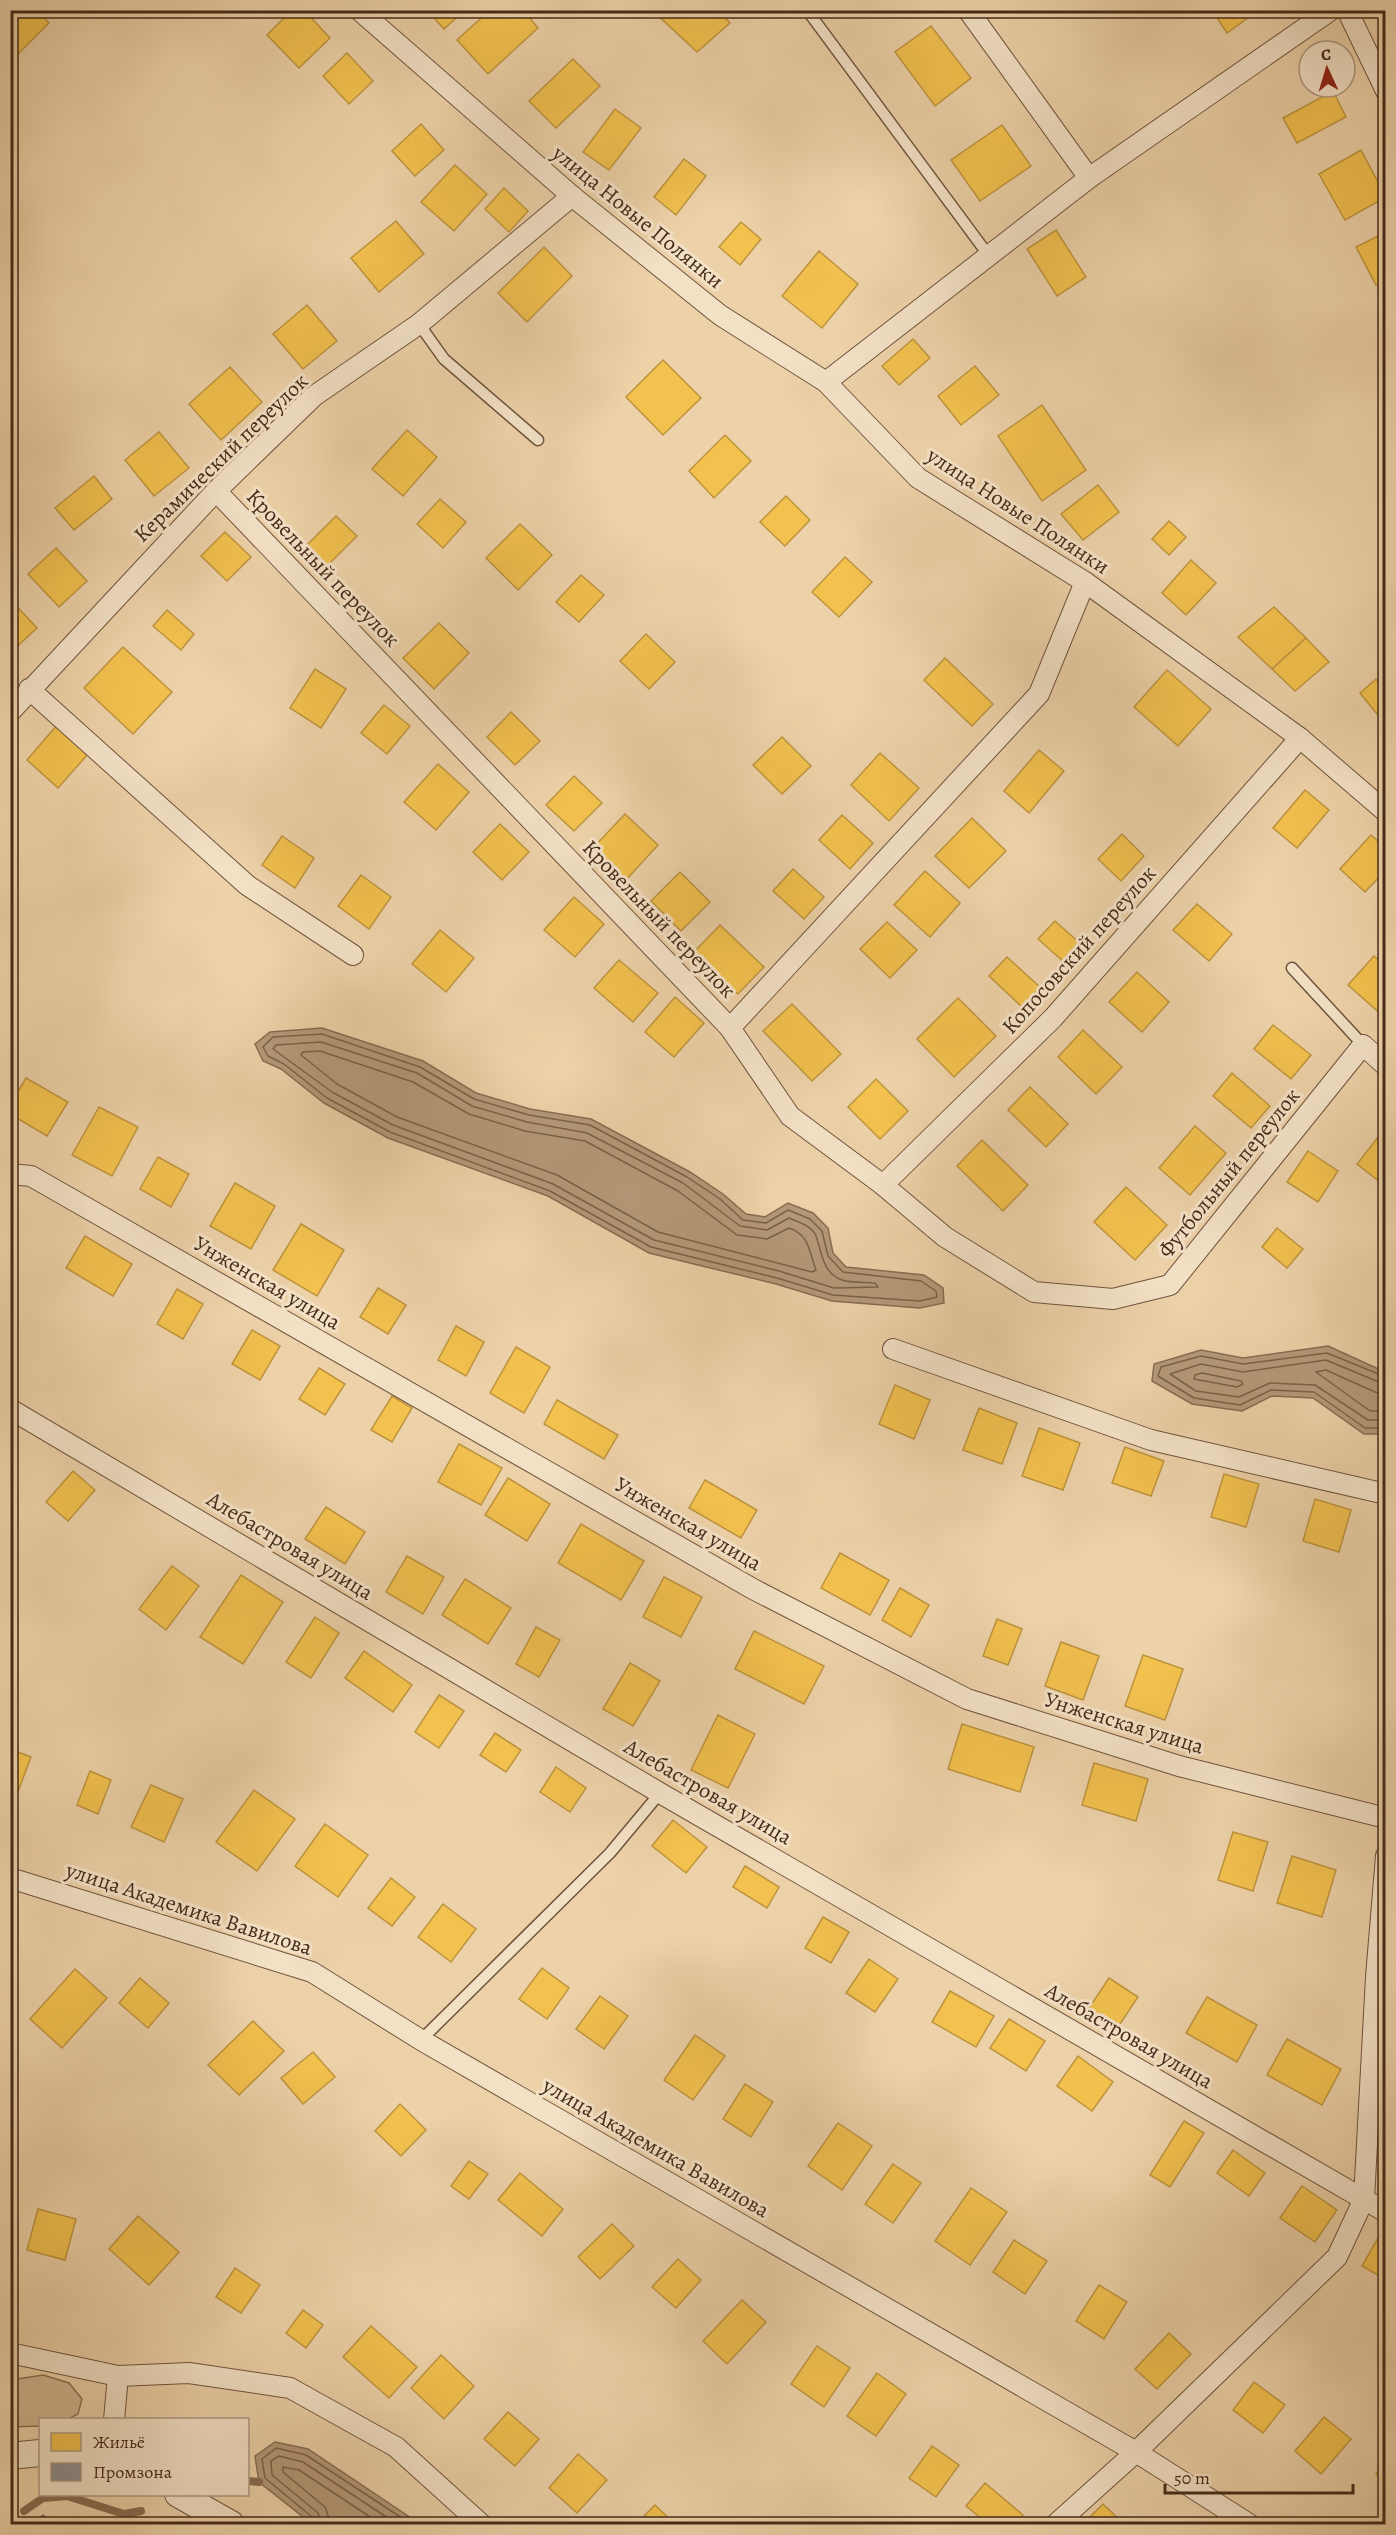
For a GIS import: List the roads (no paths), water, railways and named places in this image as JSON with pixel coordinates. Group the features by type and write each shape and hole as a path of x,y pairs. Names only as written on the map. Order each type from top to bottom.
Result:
{"street":[{"name":"улица Новые Полянки","path":"359,10 572,196 720,315 826,382 918,478 1084,582 1300,738 1386,812"},
{"path":"968,10 1089,178"},
{"path":"826,382 1089,178 1331,10"},
{"path":"1347,10 1386,92"},
{"name":"Керамический переулок","path":"10,712 216,491 314,396 419,324 572,196"},
{"name":"Кровельный переулок","path":"216,491 730,1028 790,1116 883,1185 945,1237 1034,1292 1113,1299"},
{"path":"730,1028 1038,694 1084,582"},
{"path":"29,689 247,885 353,955"},
{"name":"Копосовский переулок","path":"883,1185 1053,1018 1300,738"},
{"path":"1363,1046 1386,1066"},
{"name":"Футбольный переулок","path":"1113,1299 1170,1286 1363,1046"},
{"name":"Унженская улица","path":"10,1174 31,1176 753,1589 967,1699 1179,1766 1386,1818"},
{"path":"893,1349 1150,1440 1386,1494"},
{"name":"Алебастровая улица","path":"10,1409 660,1793 1386,2212"},
{"path":"1056,2524 1136,2452 1337,2257 1364,2199 1376,1977 1386,1856"},
{"name":"улица Академика Вавилова","path":"10,1878 312,1972 421,2040 1136,2452 1249,2524"},
{"path":"10,2353 118,2376 189,2373 290,2388 396,2447 481,2524"},
{"path":"114,2418 118,2376"},
{"path":"10,2456 39,2453"},
{"path":"182,2496 231,2524"}],"lane":[{"path":"807,10 989,256"},
{"path":"419,324 444,359 538,440"},
{"path":"1292,968 1363,1046"},
{"path":"421,2040 610,1852 660,1793"}],"water":[{"path":"322,1028 423,1061 476,1093 530,1109 591,1119 690,1172 723,1194 746,1214 765,1217 788,1203 813,1213 828,1228 833,1253 846,1267 924,1275 943,1288 944,1303 920,1308 832,1301 776,1284 649,1253 548,1196 388,1138 324,1103 281,1069 263,1061 255,1044 270,1032"},
{"path":"1328,1346 1385,1372 1385,1434 1364,1434 1313,1398 1272,1396 1242,1411 1192,1404 1152,1381 1154,1364 1201,1350 1243,1358"},
{"path":"275,2442 308,2449 420,2524 312,2524 259,2482 255,2456"}],"waterway":[{"path":"249,2481 259,2482"},
{"path":"24,2511 43,2498 67,2496 124,2514 141,2511"}]}
